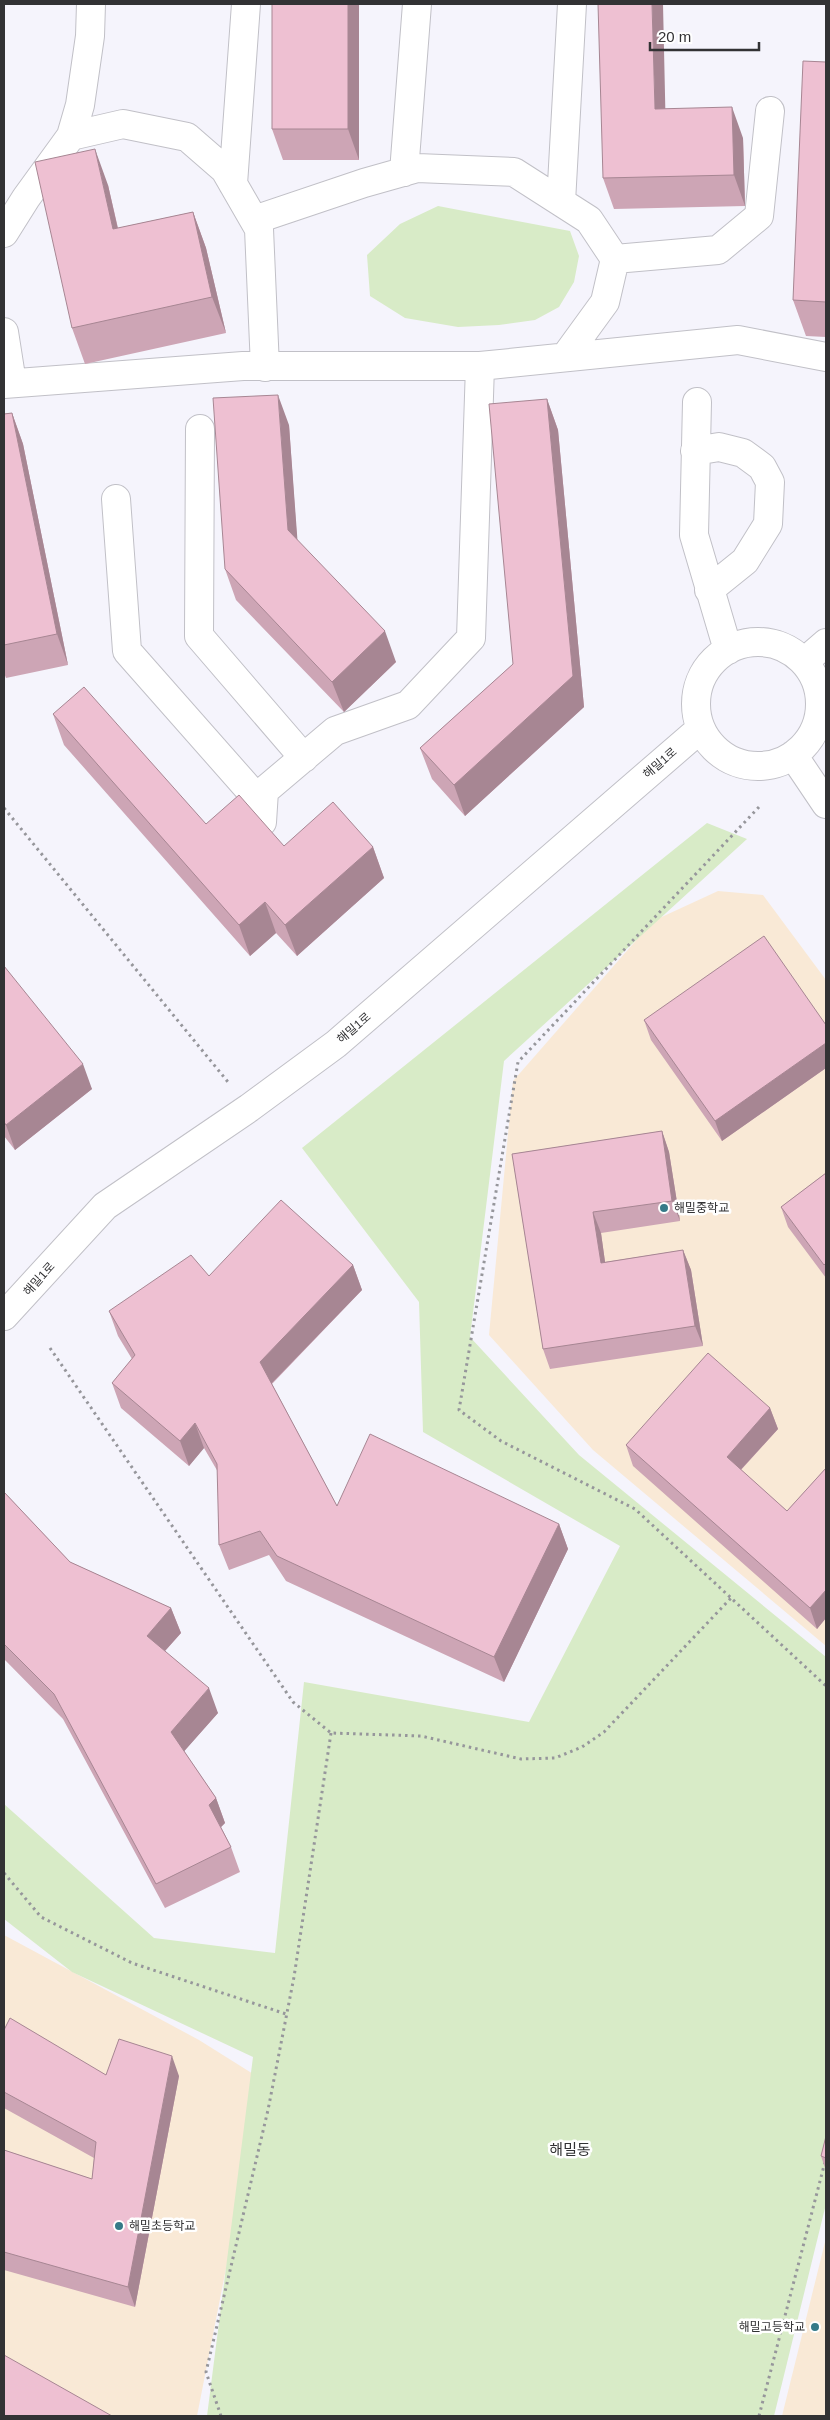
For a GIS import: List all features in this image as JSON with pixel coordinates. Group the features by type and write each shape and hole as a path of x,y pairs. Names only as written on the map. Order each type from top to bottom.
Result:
{"street":[{"path":"4,233 71,136 80,105 90,36 91,4"},
{"path":"233,184 246,4"},
{"path":"404,172 416,4"},
{"path":"561,202 572,4"},
{"path":"615,259 718,250 760,216 770,111"},
{"path":"71,136 123,124 187,137 225,170 259,229 265,367"},
{"path":"254,220 364,183 417,168 514,172 589,220 615,259 605,302 565,357"},
{"path":"4,332 8,384 243,366 480,366 738,340 826,357"},
{"path":"116,499 127,651 262,813 264,791 335,731 408,705 471,638 480,366"},
{"path":"697,402 694,535 728,650"},
{"path":"200,429 199,636 304,758"},
{"path":"695,452 719,447 743,453 762,467 770,482 768,524 746,561 709,590"},
{"path":"758,641 779,645 804,662 819,690 820,710 815,730 804,748 786,760 767,766 746,766 727,759 699,730 695,708 697,688 706,669 720,654 738,644 758,641"},
{"path":"804,662 826,643"},
{"name":"해밀1로","path":"4,1316 105,1206 249,1108 336,1044 699,730"},
{"path":"793,755 826,804"}],"path":[{"path":"759,807 518,1062 459,1410 501,1441 635,1509 826,1686"},
{"path":"4,808 249,1108"},
{"path":"50,1348 293,1702 331,1733 421,1736 521,1759 554,1758 582,1747 604,1732 731,1598"},
{"path":"220,2416 206,2372 268,2110 286,2014 331,1733"},
{"path":"4,1873 41,1917 132,1963 286,2014"},
{"path":"759,2416 826,2158"}],"shaded area":[{"name":"해밀중학교","path":"718,891 763,895 826,980 826,1646 593,1450 489,1335 513,1081 653,921"},
{"name":"해밀초등학교","path":"4,1935 199,2040 263,2080 197,2416 4,2416"},
{"name":"해밀고등학교","path":"826,2238 826,2416 782,2416"}],"green space":[{"path":"438,206 570,231 579,256 574,282 559,307 535,320 499,325 458,327 405,318 370,296 367,255 400,224"},
{"path":"707,823 747,839 504,1061 470,1337 579,1455 826,1657 826,2204 774,2416 207,2416 253,2057 72,1972 4,1919 4,1804 154,1938 275,1953 304,1682 529,1722 620,1546 423,1432 419,1302 302,1148"}],"building":[{"path":"272,4 348,4 348,129 272,129"},
{"path":"598,4 652,4 655,109 732,107 734,175 603,178"},
{"path":"803,61 826,62 826,302 793,300"},
{"path":"95,149 113,229 193,212 212,297 72,328 35,162"},
{"path":"278,395 288,530 385,631 332,682 225,569 213,398"},
{"path":"547,399 573,676 454,785 420,748 513,664 489,404"},
{"path":"12,413 57,634 4,645 4,414"},
{"path":"84,687 206,824 239,795 284,846 333,802 373,847 285,925 265,902 239,925 53,714"},
{"path":"764,936 826,1025 826,1043 715,1121 644,1020"},
{"path":"4,966 83,1064 6,1125 4,1122"},
{"path":"662,1131 672,1201 593,1212 601,1263 683,1250 695,1326 543,1349 512,1154"},
{"path":"826,1173 826,1263 824,1265 781,1207"},
{"path":"281,1200 353,1265 260,1362 337,1506 370,1434 559,1524 494,1657 277,1556 260,1531 219,1545 217,1464 195,1423 180,1441 112,1383 135,1355 109,1311 191,1255 209,1276"},
{"path":"708,1353 770,1408 727,1457 787,1511 826,1468 826,1590 810,1608 626,1445"},
{"path":"4,1492 70,1562 171,1608 147,1636 209,1688 171,1732 216,1798 209,1805 231,1847 156,1884 54,1694 4,1644"},
{"path":"10,2018 106,2075 119,2039 172,2056 128,2287 4,2252 4,2150 92,2179 96,2142 4,2092 4,2030"},
{"path":"826,2136 826,2158 821,2156"},
{"path":"4,2355 112,2416 4,2416"}],"place":[{"name":"해밀중학교","path":"664,1208"},
{"name":"해밀초등학교","path":"119,2226"},
{"name":"해밀고등학교","path":"815,2327"}],"district":[{"name":"해밀동","path":"570,2149"}]}
